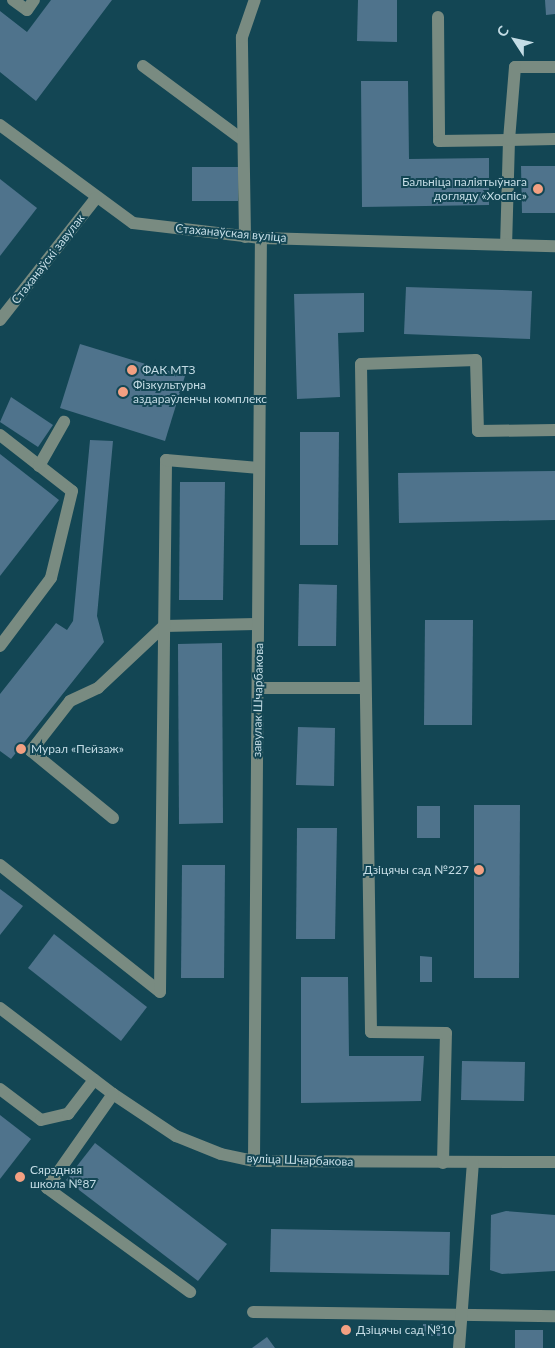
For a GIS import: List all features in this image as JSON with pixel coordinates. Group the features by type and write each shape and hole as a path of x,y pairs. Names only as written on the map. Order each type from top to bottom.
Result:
{"street":[{"path":"13,0 27,10 34,0"},
{"path":"245,237 242,37 255,0"},
{"path":"438,17 439,141 555,139"},
{"path":"143,66 243,140"},
{"path":"506,245 509,140 515,66 555,67"},
{"name":"Стаханаўская вуліца","path":"0,125 132,223 261,238 555,246"},
{"name":"Стаханаўскі завулак","path":"0,320 96,198"},
{"name":"завулак Шчарбакова","path":"254,1161 261,238"},
{"path":"443,1163 446,1033 371,1032 361,364 476,360 478,431 555,430"},
{"path":"39,466 64,422"},
{"path":"0,435 72,491 51,578 0,646"},
{"path":"0,865 160,992 166,460 259,468"},
{"path":"113,818 31,751 70,701 98,688 164,626 258,624"},
{"path":"258,688 365,688"},
{"name":"вуліца Шчарбакова","path":"0,1008 112,1094 176,1136 254,1161 555,1162"},
{"path":"0,1088 41,1120 68,1114 94,1080"},
{"path":"112,1094 48,1188 190,1292"},
{"path":"460,1348 473,1163"},
{"path":"253,1312 555,1316"}],"building":[{"path":"51,0 112,0 36,101 0,72 0,11 27,32"},
{"path":"358,0 397,0 397,42 357,41"},
{"path":"545,0 555,0 555,14 546,15"},
{"path":"361,81 408,81 409,159 489,158 489,205 362,207"},
{"name":"Бальніца паліятыўнага догляду «Хоспіс»","path":"521,166 555,166 555,213 522,213"},
{"path":"192,167 239,167 238,201 192,201"},
{"path":"0,179 37,208 0,256"},
{"path":"406,287 532,291 530,339 404,334"},
{"path":"364,293 364,332 338,333 340,397 297,399 294,294"},
{"name":"Фізкультурна аздараўленчы комплекс","path":"80,344 185,376 165,441 60,408"},
{"path":"11,397 53,425 38,447 0,422"},
{"path":"300,432 339,432 338,545 300,545"},
{"path":"90,440 113,441 97,616 104,642 11,759 0,751 0,694 56,623 67,630 73,621"},
{"path":"0,454 59,500 0,576"},
{"path":"555,471 555,520 399,523 398,473"},
{"path":"180,482 225,482 223,600 179,600"},
{"path":"299,584 337,585 336,646 298,646"},
{"path":"425,620 473,620 472,725 424,725"},
{"path":"222,643 223,823 179,824 178,644"},
{"path":"298,727 335,728 334,786 296,785"},
{"path":"474,805 520,805 519,978 474,978"},
{"path":"417,806 440,806 440,838 417,838"},
{"path":"297,828 337,828 335,939 296,939"},
{"path":"182,865 225,865 224,978 181,978"},
{"path":"0,889 23,906 0,935"},
{"path":"54,934 147,1007 121,1041 28,968"},
{"path":"420,956 432,957 432,982 420,982"},
{"path":"301,977 348,977 349,1056 424,1056 421,1101 301,1103"},
{"path":"462,1061 525,1062 524,1101 461,1100"},
{"path":"0,1115 31,1139 0,1179"},
{"path":"95,1143 227,1244 198,1281 66,1180"},
{"path":"506,1211 555,1215 555,1271 502,1274 490,1270 491,1215"},
{"path":"271,1229 450,1232 449,1275 270,1272"},
{"path":"423,1324 445,1324 445,1336 423,1336"},
{"path":"515,1330 543,1330 543,1348 515,1348"},
{"path":"267,1337 275,1348 252,1348"}],"place":[{"name":"Бальніца паліятыўнага догляду «Хоспіс»","path":"538,189"},
{"name":"ФАК МТЗ","path":"132,370"},
{"name":"Фізкультурна аздараўленчы комплекс","path":"123,392"},
{"name":"Мурал «Пейзаж»","path":"21,749"},
{"name":"Дзіцячы сад №227","path":"479,870"},
{"name":"Сярэдняя школа №87","path":"20,1177"},
{"name":"Дзіцячы сад №10","path":"346,1330"}]}
